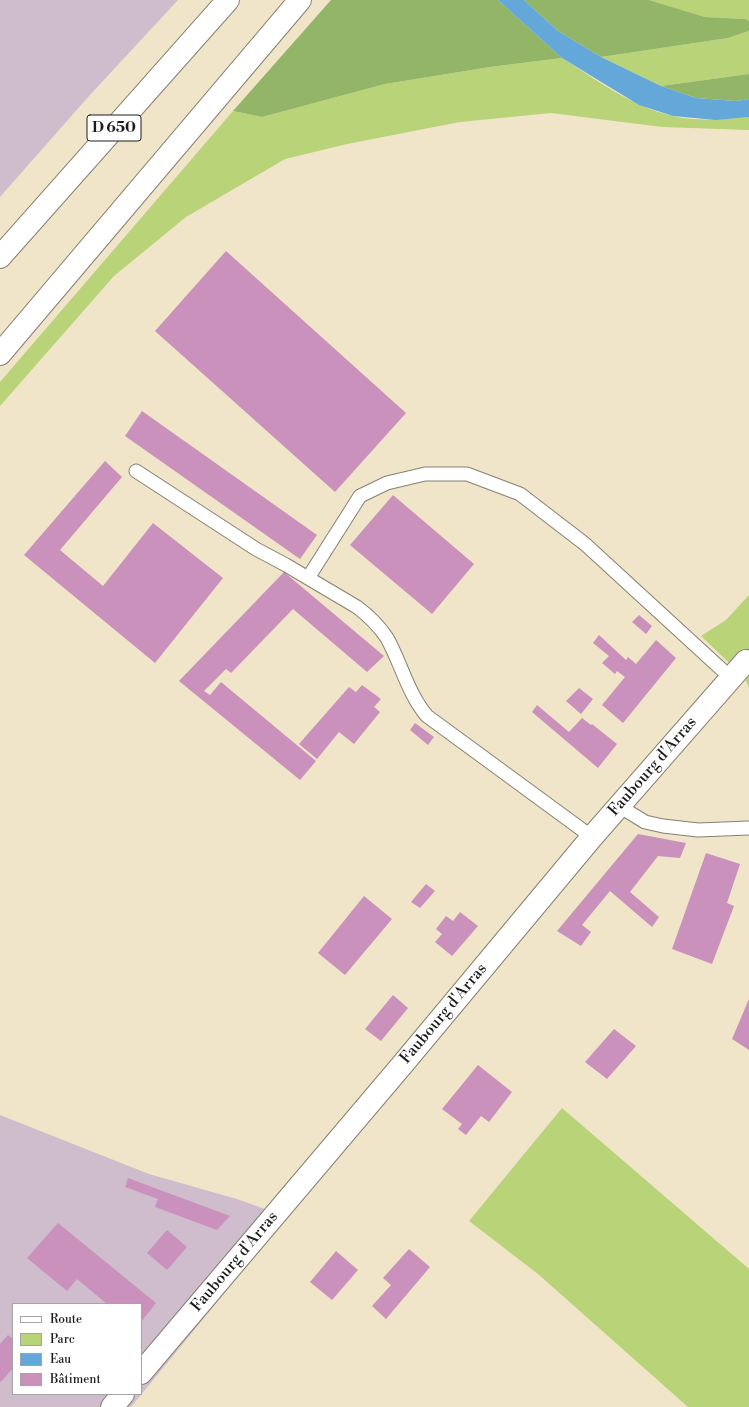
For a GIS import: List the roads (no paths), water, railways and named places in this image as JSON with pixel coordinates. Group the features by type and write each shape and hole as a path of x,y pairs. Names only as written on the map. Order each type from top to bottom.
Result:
{"street":[{"name":"D 650","path":"0,257 228,0"},
{"path":"0,354 300,0"},
{"name":"Faubourg d'Arras","path":"142,1372 397,1071 592,837 747,659"},
{"path":"112,1407 122,1395"}],"lane":[{"path":"136,471 256,549 308,578 368,615 386,638 416,700 426,716 592,837"},
{"path":"308,578 360,496 387,483 425,474 468,474 520,494 562,526 585,544 731,678"},
{"path":"619,806 645,822 663,826 698,830 749,828"}],"water":[{"path":"498,0 524,0 558,31 601,57 661,86 696,98 736,101 749,99 749,117 716,120 673,116 639,105 562,58"}]}
